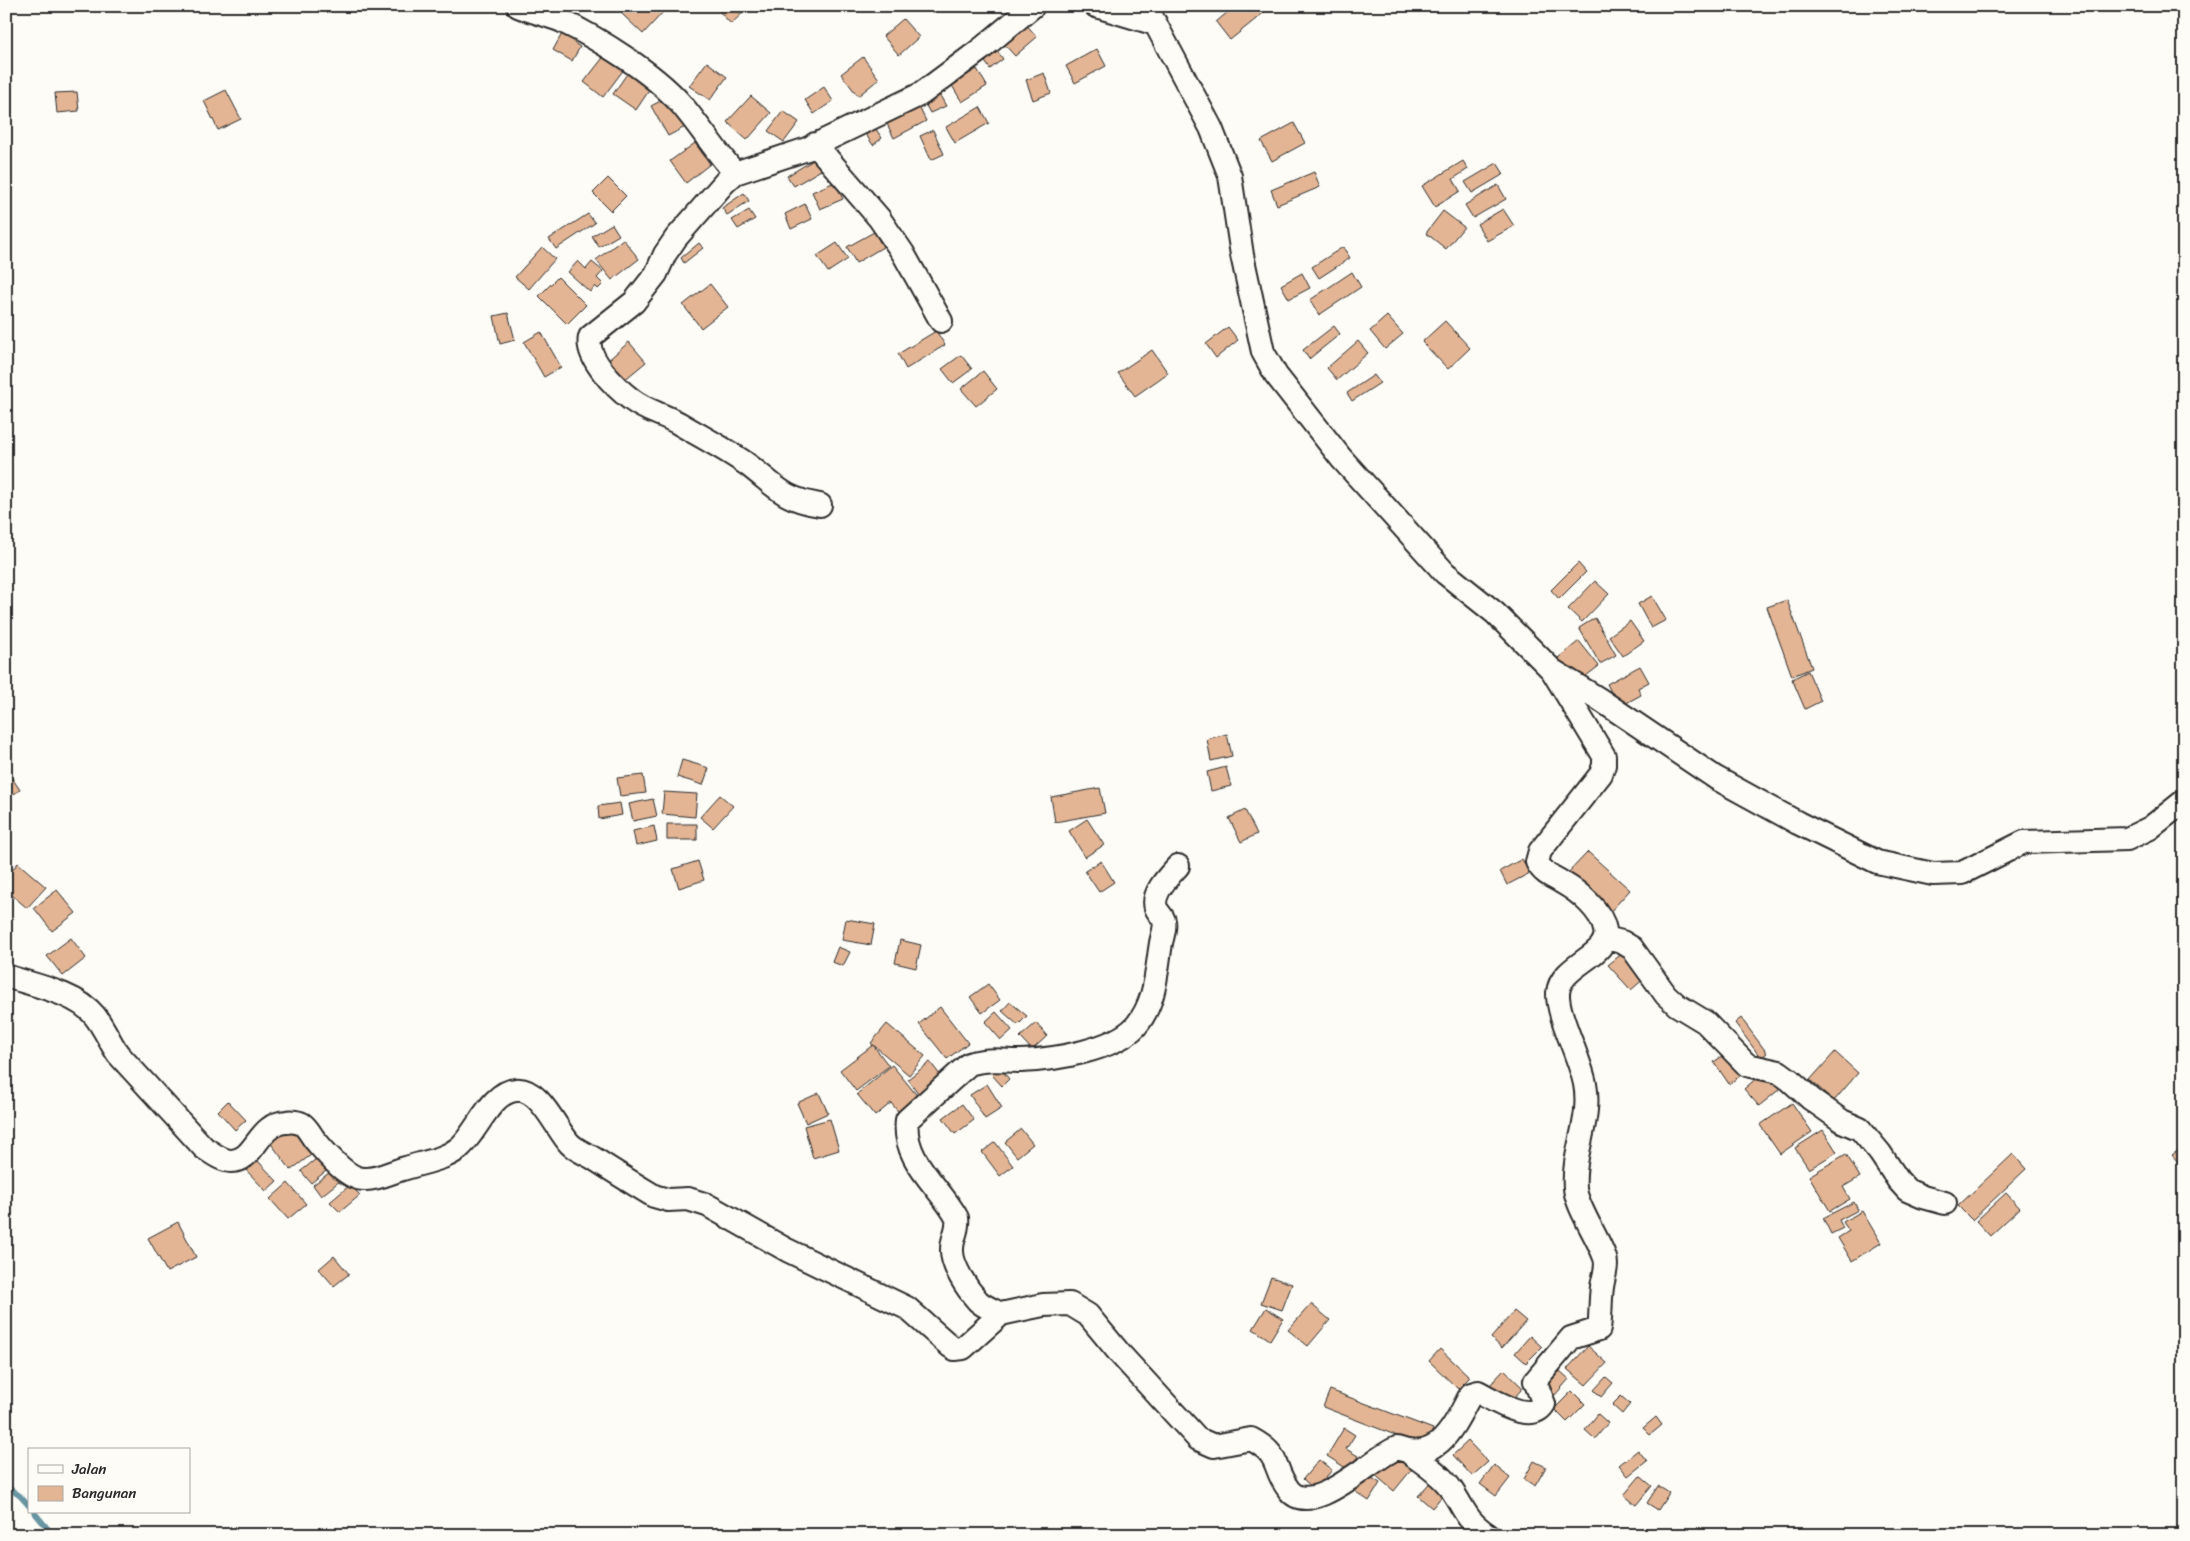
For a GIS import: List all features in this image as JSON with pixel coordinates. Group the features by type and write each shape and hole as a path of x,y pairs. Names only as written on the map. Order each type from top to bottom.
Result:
{"street":[{"path":"518,6 561,21 597,40 637,66 680,102 720,156 736,173"},
{"path":"820,505 804,503 776,490 748,465 678,423 633,401 608,378 590,350 590,337 634,302 656,274 665,254 676,238 725,182 736,173 815,144 921,94 980,50 1033,6"},
{"path":"1096,6 1151,15 1211,128 1230,176 1242,255 1263,352 1276,375 1341,458 1445,573 1495,613 1552,670 1601,747 1604,756 1604,765 1592,785 1540,851 1537,862 1546,874 1578,894 1595,911 1605,926 1606,938 1591,956 1562,979 1558,994 1559,1005 1580,1063 1585,1085 1586,1120 1576,1154 1575,1191 1606,1259 1599,1329 1571,1338 1539,1374 1535,1381 1544,1404 1541,1409 1534,1413 1522,1413 1478,1392 1471,1394 1455,1423 1440,1443 1427,1451 1410,1453"},
{"path":"815,144 856,189 883,224 903,253 941,321"},
{"path":"1552,670 1599,699 1716,778 1798,823 1877,862 1924,872 1934,874 1962,873 2024,842 2127,839 2150,828 2184,801"},
{"path":"1001,1314 979,1302 969,1290 956,1267 951,1250 958,1225 957,1218 914,1158 905,1134 907,1120 969,1064 980,1060 1044,1060 1116,1040 1135,1027 1149,1006 1157,980 1164,921 1156,907 1157,895 1166,879 1178,866"},
{"path":"1606,938 1622,942 1632,948 1666,995 1677,1005 1705,1022 1747,1065 1779,1072 1785,1076 1811,1099 1842,1121 1860,1129 1907,1190 1945,1203"},
{"path":"6,976 73,998 85,1006 101,1024 108,1040 118,1054 204,1148 222,1158 232,1161 244,1156 265,1130 275,1123 289,1121 302,1124 337,1164 353,1177 365,1180 383,1176 404,1168 438,1160 458,1148 471,1136 480,1118 492,1104 508,1092 517,1090 529,1094 539,1102 552,1116 570,1144 654,1196 668,1200 688,1199 707,1205 787,1250 907,1308 955,1349 963,1348 1001,1314 1043,1305 1070,1304 1088,1315 1121,1355 1198,1439 1214,1446 1252,1438 1267,1447 1290,1492 1302,1498 1316,1496 1340,1485 1369,1467 1390,1450 1397,1448 1410,1453 1436,1472 1450,1488 1472,1524 1488,1535"}],"building":[{"path":"630,6 659,6 664,11 643,34 622,14"},
{"path":"722,6 750,6 731,24 718,10"},
{"path":"1235,6 1272,6 1230,40 1216,22"},
{"path":"903,19 919,37 899,55 883,36"},
{"path":"1025,23 1037,37 1015,56 1003,43"},
{"path":"564,30 577,37 574,43 580,47 572,61 553,50"},
{"path":"995,48 1003,59 990,69 982,57"},
{"path":"1097,49 1106,66 1075,83 1066,66"},
{"path":"609,50 628,64 603,97 584,82"},
{"path":"863,57 879,79 858,96 841,74"},
{"path":"707,62 727,77 710,100 689,86"},
{"path":"631,68 654,83 636,110 613,94"},
{"path":"977,69 987,86 962,102 951,84"},
{"path":"1044,73 1051,93 1033,100 1026,80"},
{"path":"824,87 833,101 814,114 805,100"},
{"path":"226,90 241,119 218,130 204,101"},
{"path":"77,92 79,111 57,113 55,93"},
{"path":"938,92 946,106 930,113 923,100"},
{"path":"670,96 687,126 668,136 651,106"},
{"path":"751,96 771,113 747,140 727,122"},
{"path":"917,103 926,121 894,138 885,120"},
{"path":"980,107 989,123 955,143 946,127"},
{"path":"783,111 799,122 784,142 768,131"},
{"path":"1294,123 1305,143 1272,161 1261,141"},
{"path":"873,125 882,138 873,145 864,132"},
{"path":"933,130 944,154 931,160 920,136"},
{"path":"695,143 710,164 686,183 670,161"},
{"path":"815,159 821,170 794,186 787,176"},
{"path":"1463,161 1468,169 1453,179 1460,191 1435,207 1422,186"},
{"path":"1497,163 1504,174 1472,193 1465,182"},
{"path":"1314,172 1320,187 1277,205 1271,190"},
{"path":"608,178 626,196 611,211 593,193"},
{"path":"835,182 843,199 820,209 812,192"},
{"path":"1498,185 1506,199 1473,218 1465,205"},
{"path":"744,193 749,201 727,215 722,208"},
{"path":"805,204 812,219 791,229 785,214"},
{"path":"1503,209 1514,226 1487,241 1477,224"},
{"path":"749,210 755,219 738,229 732,220"},
{"path":"1443,211 1464,227 1446,249 1426,233"},
{"path":"588,214 595,223 556,249 549,239"},
{"path":"612,224 619,235 599,247 592,236"},
{"path":"874,232 883,247 856,263 847,247"},
{"path":"623,239 639,259 612,280 596,260"},
{"path":"699,243 703,248 684,263 681,258"},
{"path":"837,243 848,259 828,272 817,256"},
{"path":"542,247 555,259 529,289 515,277"},
{"path":"1343,247 1350,258 1319,278 1312,267"},
{"path":"578,261 586,269 592,262 603,271 597,278 603,284 598,289 595,286 590,292 568,272"},
{"path":"1352,272 1361,287 1319,315 1310,300"},
{"path":"1302,273 1310,288 1289,299 1281,285"},
{"path":"558,277 586,305 567,324 539,296"},
{"path":"710,284 728,307 701,328 683,305"},
{"path":"508,313 515,340 500,344 494,316"},
{"path":"1387,316 1403,334 1385,349 1370,331"},
{"path":"1445,321 1470,348 1448,369 1422,342"},
{"path":"1334,326 1340,334 1309,359 1303,350"},
{"path":"1228,327 1238,340 1216,358 1206,344"},
{"path":"936,331 945,345 906,369 898,354"},
{"path":"541,332 561,367 544,377 524,342"},
{"path":"1358,341 1368,353 1337,380 1327,368"},
{"path":"629,342 646,362 623,381 606,362"},
{"path":"1152,350 1168,373 1135,396 1118,373"},
{"path":"961,355 972,369 953,383 942,369"},
{"path":"983,371 997,389 976,406 961,389"},
{"path":"1374,375 1380,383 1352,401 1347,393"},
{"path":"1578,563 1586,572 1559,599 1551,590"},
{"path":"1595,581 1609,594 1582,622 1568,609"},
{"path":"1652,596 1666,620 1651,628 1638,604"},
{"path":"1787,600 1812,668 1792,676 1767,607"},
{"path":"1595,618 1616,655 1600,664 1579,628"},
{"path":"1630,621 1644,641 1623,656 1609,636"},
{"path":"1579,641 1599,666 1578,682 1558,658"},
{"path":"1640,666 1649,682 1638,688 1641,695 1619,707 1607,684"},
{"path":"1808,671 1821,701 1805,709 1792,679"},
{"path":"1227,734 1232,756 1211,761 1207,739"},
{"path":"682,760 709,768 703,785 677,777"},
{"path":"1226,767 1231,786 1211,791 1207,772"},
{"path":"6,769 20,790 6,799"},
{"path":"643,775 646,793 620,796 617,778"},
{"path":"1100,788 1105,813 1055,822 1051,797"},
{"path":"664,792 697,794 695,817 662,814"},
{"path":"720,795 733,806 713,828 700,817"},
{"path":"653,799 657,816 633,821 629,804"},
{"path":"620,803 622,815 599,819 598,806"},
{"path":"1245,810 1257,834 1241,842 1229,818"},
{"path":"1087,819 1104,845 1085,857 1069,831"},
{"path":"667,824 697,824 697,840 667,840"},
{"path":"654,826 657,841 636,846 633,831"},
{"path":"1588,852 1630,890 1609,913 1566,875"},
{"path":"1522,859 1530,873 1507,885 1500,871"},
{"path":"698,861 704,880 679,888 673,869"},
{"path":"1101,861 1114,882 1099,892 1085,871"},
{"path":"18,863 46,887 27,908 6,890 6,877"},
{"path":"57,890 76,913 52,931 34,908"},
{"path":"846,919 875,924 871,945 842,940"},
{"path":"71,938 86,958 63,976 47,956"},
{"path":"900,940 921,945 916,968 895,963"},
{"path":"838,947 850,952 843,966 832,962"},
{"path":"1624,952 1646,977 1631,990 1608,965"},
{"path":"988,984 1000,1000 982,1013 970,997"},
{"path":"1010,1002 1027,1016 1018,1025 1002,1011"},
{"path":"940,1007 968,1043 947,1059 919,1024"},
{"path":"996,1012 1012,1030 1001,1040 985,1022"},
{"path":"1741,1018 1767,1053 1761,1058 1735,1023"},
{"path":"1036,1023 1047,1036 1032,1050 1020,1037"},
{"path":"887,1024 925,1056 909,1075 871,1043"},
{"path":"873,1045 889,1066 856,1091 840,1070"},
{"path":"1729,1051 1744,1073 1729,1084 1714,1062"},
{"path":"1835,1052 1858,1073 1834,1101 1810,1080"},
{"path":"930,1062 944,1080 921,1097 908,1079"},
{"path":"892,1065 920,1099 901,1115 891,1103 875,1116 857,1094"},
{"path":"1000,1068 1009,1079 1002,1086 992,1075"},
{"path":"1766,1070 1781,1088 1759,1106 1744,1089"},
{"path":"987,1084 1002,1108 985,1119 970,1095"},
{"path":"819,1093 828,1113 806,1123 797,1103"},
{"path":"228,1101 246,1120 235,1130 218,1111"},
{"path":"1792,1103 1812,1132 1780,1154 1760,1125"},
{"path":"962,1104 974,1120 955,1134 943,1118"},
{"path":"830,1119 839,1150 813,1158 804,1126"},
{"path":"293,1123 315,1152 291,1170 269,1141"},
{"path":"1021,1129 1033,1144 1017,1157 1005,1142"},
{"path":"1823,1130 1837,1152 1809,1169 1795,1148"},
{"path":"995,1142 1013,1166 1000,1176 982,1152"},
{"path":"2184,1146 2184,1169 2172,1155"},
{"path":"1846,1154 1860,1177 1843,1187 1850,1199 1830,1211 1809,1176"},
{"path":"2013,1154 2026,1169 1972,1220 1958,1206"},
{"path":"321,1155 331,1167 311,1183 301,1171"},
{"path":"256,1159 277,1181 266,1191 245,1169"},
{"path":"333,1170 341,1180 321,1196 313,1185"},
{"path":"288,1183 306,1204 288,1219 270,1199"},
{"path":"350,1185 360,1195 340,1212 330,1202"},
{"path":"2006,1193 2020,1208 1990,1236 1976,1221"},
{"path":"1854,1202 1858,1210 1839,1220 1843,1228 1831,1234 1823,1218"},
{"path":"1862,1211 1881,1243 1852,1261 1838,1238 1849,1231 1843,1222"},
{"path":"178,1222 196,1257 167,1272 148,1238"},
{"path":"334,1256 349,1274 334,1286 319,1269"},
{"path":"1271,1277 1292,1284 1282,1310 1261,1303"},
{"path":"1311,1304 1330,1320 1308,1346 1288,1330"},
{"path":"1266,1308 1283,1319 1270,1340 1253,1329"},
{"path":"1514,1311 1526,1321 1502,1348 1491,1338"},
{"path":"1530,1336 1542,1347 1526,1363 1515,1353"},
{"path":"1588,1346 1607,1363 1586,1385 1567,1369"},
{"path":"1440,1349 1470,1377 1458,1389 1429,1361"},
{"path":"1504,1370 1523,1388 1509,1403 1490,1385"},
{"path":"1560,1371 1569,1379 1555,1395 1546,1387"},
{"path":"1606,1377 1613,1383 1601,1397 1594,1390"},
{"path":"1330,1390 1433,1429 1426,1447 1323,1407"},
{"path":"1572,1391 1585,1404 1567,1422 1554,1409"},
{"path":"1621,1396 1630,1404 1622,1414 1612,1405"},
{"path":"1598,1414 1608,1423 1595,1439 1585,1430"},
{"path":"1656,1417 1662,1425 1650,1435 1643,1428"},
{"path":"1344,1428 1355,1435 1346,1449 1358,1456 1349,1470 1327,1456"},
{"path":"1468,1441 1488,1462 1472,1476 1453,1455"},
{"path":"1638,1450 1647,1461 1628,1476 1619,1465"},
{"path":"1390,1452 1412,1469 1394,1491 1373,1473"},
{"path":"1319,1460 1332,1470 1315,1490 1303,1479"},
{"path":"1534,1461 1546,1467 1535,1486 1524,1479"},
{"path":"1494,1465 1510,1478 1496,1496 1480,1484"},
{"path":"1364,1473 1380,1483 1369,1501 1353,1490"},
{"path":"1640,1476 1652,1486 1636,1505 1624,1495"},
{"path":"1435,1477 1448,1489 1432,1508 1418,1496"},
{"path":"1658,1486 1669,1493 1658,1510 1647,1503"}],"waterway":[{"path":"6,1486 20,1496 28,1505"},
{"path":"36,1514 53,1535"}]}
